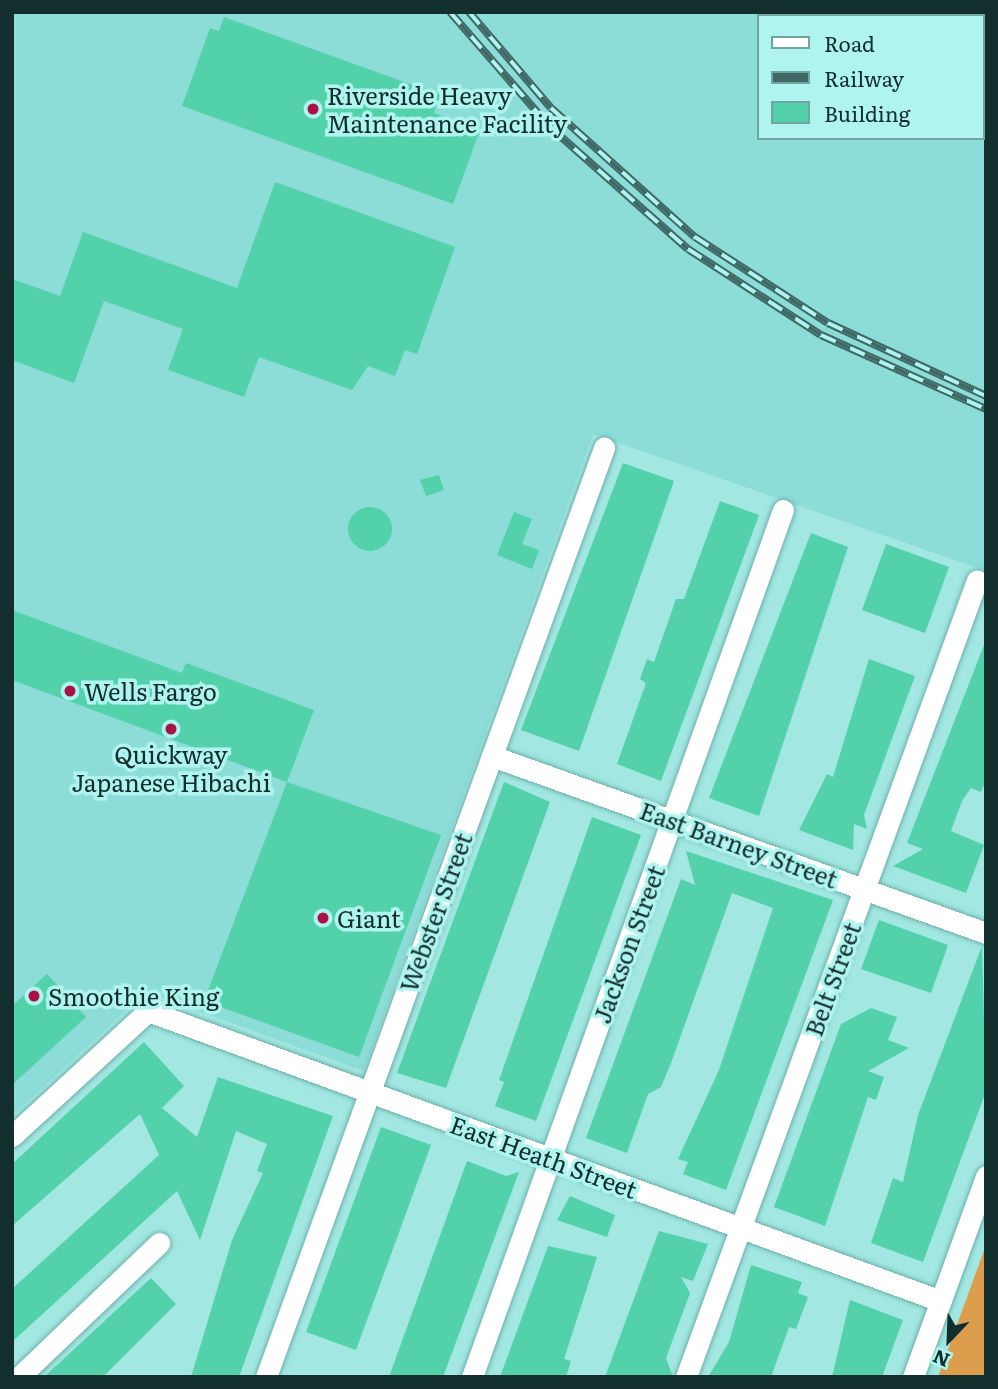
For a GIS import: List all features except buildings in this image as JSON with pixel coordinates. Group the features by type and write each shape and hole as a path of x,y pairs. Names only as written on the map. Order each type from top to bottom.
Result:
{"street":[{"name":"Webster Street","path":"266,1377 604,448"},
{"name":"Jackson Street","path":"472,1377 783,510"},
{"name":"Belt Street","path":"686,1377 977,580"},
{"name":"East Barney Street","path":"492,756 986,933"},
{"name":"East Heath Street","path":"12,1136 148,1011 941,1301"},
{"path":"914,1377 986,1176"},
{"path":"19,1377 159,1243"}],"shaded area":[{"path":"12,12 870,14 757,14 757,140 984,140 986,84 986,571 593,434 364,1071 146,992 12,1116"},
{"path":"986,1245 986,1377 938,1377"}],"tunnel":[{"path":"947,12 951,14"}],"railway":[{"path":"450,12 550,127 688,249 821,335 986,409"},
{"path":"469,12 551,108 695,237 828,323 986,396"}],"place":[{"name":"Riverside Heavy Maintenance Facility","path":"313,109"},
{"name":"Wells Fargo","path":"70,691"},
{"name":"Quickway Japanese Hibachi","path":"171,729"},
{"name":"Giant","path":"323,918"},
{"name":"Smoothie King","path":"34,996"}]}
